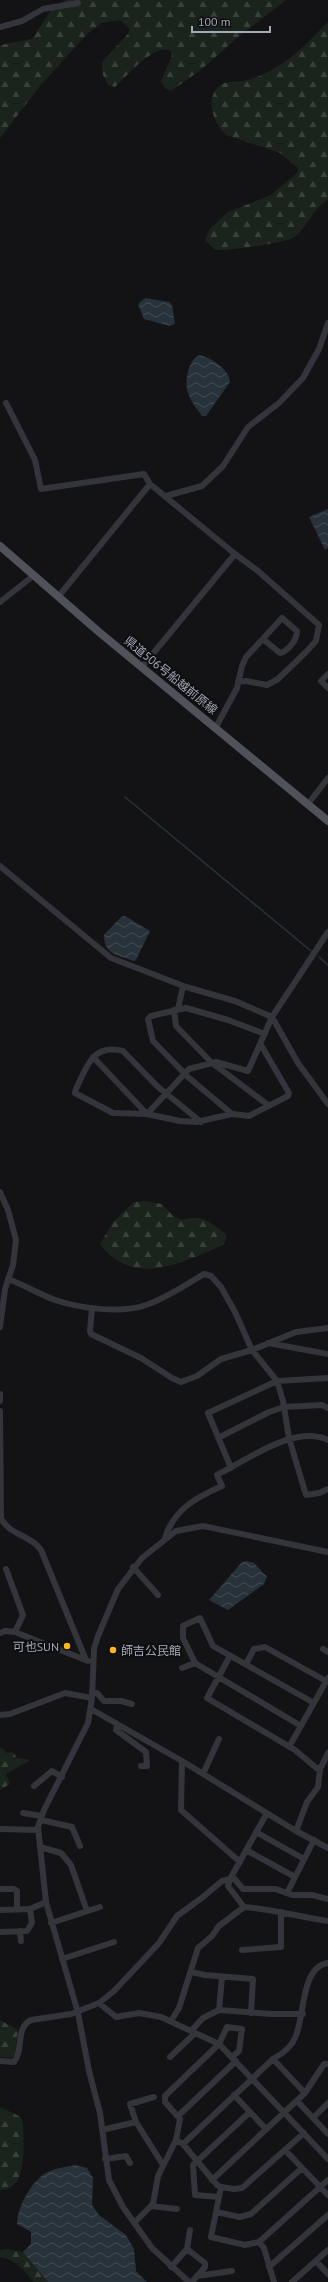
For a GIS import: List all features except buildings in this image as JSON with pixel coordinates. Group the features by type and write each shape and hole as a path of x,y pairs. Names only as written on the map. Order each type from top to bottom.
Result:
{"main road":[{"name":"県道506号船越前原線","path":"0,546 58,597 328,821"}],"street":[{"path":"0,27 22,21 43,9 78,3"},
{"path":"166,496 202,486 211,479 222,466 248,427 278,403 303,378 320,350 328,323"},
{"path":"6,403 35,460 42,489 144,474 150,484 280,590 294,605 319,625 316,641 278,679 267,685 246,681 238,682"},
{"path":"58,597 150,484"},
{"path":"142,667 235,554"},
{"path":"0,602 33,576"},
{"path":"216,727 238,682 246,657 282,618 297,631 297,637 285,652 280,653 263,639"},
{"path":"328,674 321,681 328,688"},
{"path":"308,804 328,778"},
{"path":"0,866 111,958 183,986 235,1001 272,1017 298,1063 328,1104"},
{"path":"147,1114 167,1095 184,1073 196,1066 212,1062 224,1063 248,1071 272,1017 328,932"},
{"path":"183,986 176,1009 176,1026 212,1062 268,1106"},
{"path":"232,1114 184,1073 153,1041 148,1019 151,1016 176,1009 186,1008 228,1020 265,1034"},
{"path":"202,1122 167,1095 123,1052 106,1049 93,1057 75,1093 113,1113 147,1114 180,1121 202,1122 232,1114 249,1116 288,1096 289,1093 261,1044"},
{"path":"93,1057 147,1114"},
{"path":"0,1192 8,1210 16,1240 13,1265 5,1289 0,1327"},
{"path":"8,1279 58,1301 92,1308 127,1308 146,1305 207,1274 215,1279 225,1293 252,1350 277,1381 284,1407 289,1438 306,1496 319,1494 328,1489"},
{"path":"92,1308 91,1334 140,1358 177,1381 187,1381 221,1359 252,1350 296,1332 328,1328"},
{"path":"268,1343 328,1354"},
{"path":"231,1468 208,1413 277,1381 328,1378"},
{"path":"0,1394 0,1401"},
{"path":"218,1438 269,1412 284,1407 322,1405 328,1408"},
{"path":"0,1411 1,1518 9,1529 33,1541 41,1550 86,1660"},
{"path":"165,1538 174,1520 186,1506 199,1496 222,1486 218,1475 289,1438 309,1434 328,1440"},
{"path":"187,2249 205,2263 205,2267 191,2282 171,2267 152,2248 115,2194 105,2159 102,2130 78,2013 46,1902 38,1830 41,1818 84,1732 91,1709 94,1649 118,1589 133,1567 165,1538 176,1531 204,1526 328,1552"},
{"path":"133,1567 158,1595"},
{"path":"6,1569 23,1615 15,1632"},
{"path":"301,1726 195,1663 183,1638 183,1626 200,1618 213,1646 314,1703"},
{"path":"0,1633 5,1631 15,1632 93,1664"},
{"path":"246,1664 254,1649 265,1646 327,1680 289,1747"},
{"path":"230,1656 207,1698 289,1747 320,1771"},
{"path":"182,1668 195,1663"},
{"path":"92,1691 98,1693 104,1701 121,1701 132,1704"},
{"path":"0,1715 10,1714 65,1693 92,1698"},
{"path":"91,1709 182,1761 296,1831 328,1848"},
{"path":"117,1724 116,1730 146,1752 147,1766 141,1766"},
{"path":"202,1774 219,1738"},
{"path":"296,1831 307,1802 318,1787 320,1771 328,1752"},
{"path":"182,1761 180,1810 240,1862"},
{"path":"34,1786 52,1771 62,1776"},
{"path":"23,1813 72,1827 80,1846"},
{"path":"267,1813 228,1886 244,1907 282,1912 328,1921"},
{"path":"0,1829 38,1830"},
{"path":"256,1832 304,1859"},
{"path":"287,1893 314,1840"},
{"path":"40,1847 61,1853 71,1865 87,1911"},
{"path":"246,1850 295,1877"},
{"path":"231,1878 243,1889 276,1889 287,1893 326,1898 328,1892"},
{"path":"0,2061 14,2062 18,2057 20,2035 26,2022 78,2013 99,2003 114,1991 159,1943 171,1921 222,1881 231,1878"},
{"path":"0,1889 14,1889 17,1891 16,1910"},
{"path":"0,1910 30,1909 46,1902"},
{"path":"51,1923 100,1907"},
{"path":"171,2021 179,2008 200,1945 244,1907"},
{"path":"0,1932 27,1931 32,1923 30,1909"},
{"path":"242,1950 281,1947 280,1933 282,1912"},
{"path":"20,1931 21,1941"},
{"path":"62,1959 114,1942"},
{"path":"183,2144 273,2059 289,2048 296,2038 303,2014 306,1985 318,1967 328,1963"},
{"path":"191,1972 205,1975 253,1979 250,2013"},
{"path":"219,2010 222,1976"},
{"path":"99,2003 116,2016 140,2013 171,2021 219,2044 253,2078 328,2159"},
{"path":"170,2057 193,2032 203,2018 219,2010 250,2013 303,2014"},
{"path":"134,2223 151,2206 163,2165 176,2140 180,2122 178,2116 165,2102 165,2096 219,2044 227,2027 242,2029 239,2050 234,2059 178,2116"},
{"path":"273,2059 305,2093"},
{"path":"212,2180 305,2093 324,2064 328,2064"},
{"path":"234,2096 266,2129"},
{"path":"154,2098 130,2104 136,2122 163,2165"},
{"path":"297,2101 328,2134"},
{"path":"313,2118 328,2103"},
{"path":"219,2197 195,2195 193,2193 193,2166 250,2112"},
{"path":"102,2130 136,2122"},
{"path":"176,2140 183,2144 212,2180 221,2187 234,2189 242,2188 304,2133"},
{"path":"285,2150 328,2196"},
{"path":"105,2159 126,2156 130,2162"},
{"path":"216,2212 240,2217 251,2214 302,2168"},
{"path":"221,2187 211,2237 245,2245 259,2242 328,2180"},
{"path":"151,2206 177,2209"},
{"path":"269,2267 328,2215"},
{"path":"171,2267 187,2249 190,2230"},
{"path":"259,2242 264,2248 274,2282"},
{"path":"292,2282 328,2250"},
{"path":"316,2261 328,2274"},
{"path":"197,2276 232,2271"}],"green space":[{"path":"66,0 286,0 237,38 202,69 171,91 165,88 161,81 172,56 171,51 164,50 157,51 149,56 134,68 115,87 108,85 103,75 102,62 128,34 130,29 120,20 102,23 87,34 40,86 0,138 0,45 32,39 52,9"},
{"path":"328,22 328,200 314,212 304,228 295,237 280,242 256,246 215,250 205,240 210,229 228,212 271,195 298,172 298,168 280,153 226,135 221,130 214,117 211,102 216,89 224,83 255,78 282,64 303,47"},
{"path":"145,1201 162,1204 173,1216 182,1220 195,1218 206,1220 226,1234 226,1239 223,1245 175,1264 159,1268 143,1269 128,1266 113,1258 100,1244 114,1221 134,1202"},
{"path":"2,1748 7,1753 13,1752 17,1758 30,1760 6,1774 10,1784 0,1790 0,1749"},
{"path":"0,2020 18,2030 15,2052 12,2058 0,2057"},
{"path":"0,2107 21,2117 23,2123 23,2153 20,2174 16,2182 9,2188 0,2190"},
{"path":"7,2249 23,2252 48,2282 33,2282 19,2266 10,2260 0,2257 0,2250"}],"water":[{"path":"145,298 169,302 172,305 175,324 170,326 144,319 138,304"},
{"path":"199,355 209,358 219,365 227,373 230,382 206,416 202,416 196,408 188,393 186,384 188,372 192,362"},
{"path":"328,509 328,548 325,550 309,517"},
{"path":"125,916 150,931 136,960 134,961 113,953 106,947 105,942 104,935 121,917"},
{"path":"246,1561 254,1563 267,1577 264,1584 228,1610 209,1600 242,1562"},
{"path":"75,2165 87,2168 93,2178 92,2205 99,2215 126,2235 134,2249 136,2271 147,2282 48,2282 23,2252 31,2244 31,2232 17,2224 20,2210 26,2195 36,2181 48,2172"}],"waterway":[{"path":"125,797 311,951"},
{"path":"319,957 328,965"}],"place":[{"name":"可也SUN","path":"67,1646"},
{"name":"師吉公民館","path":"113,1650"}]}
